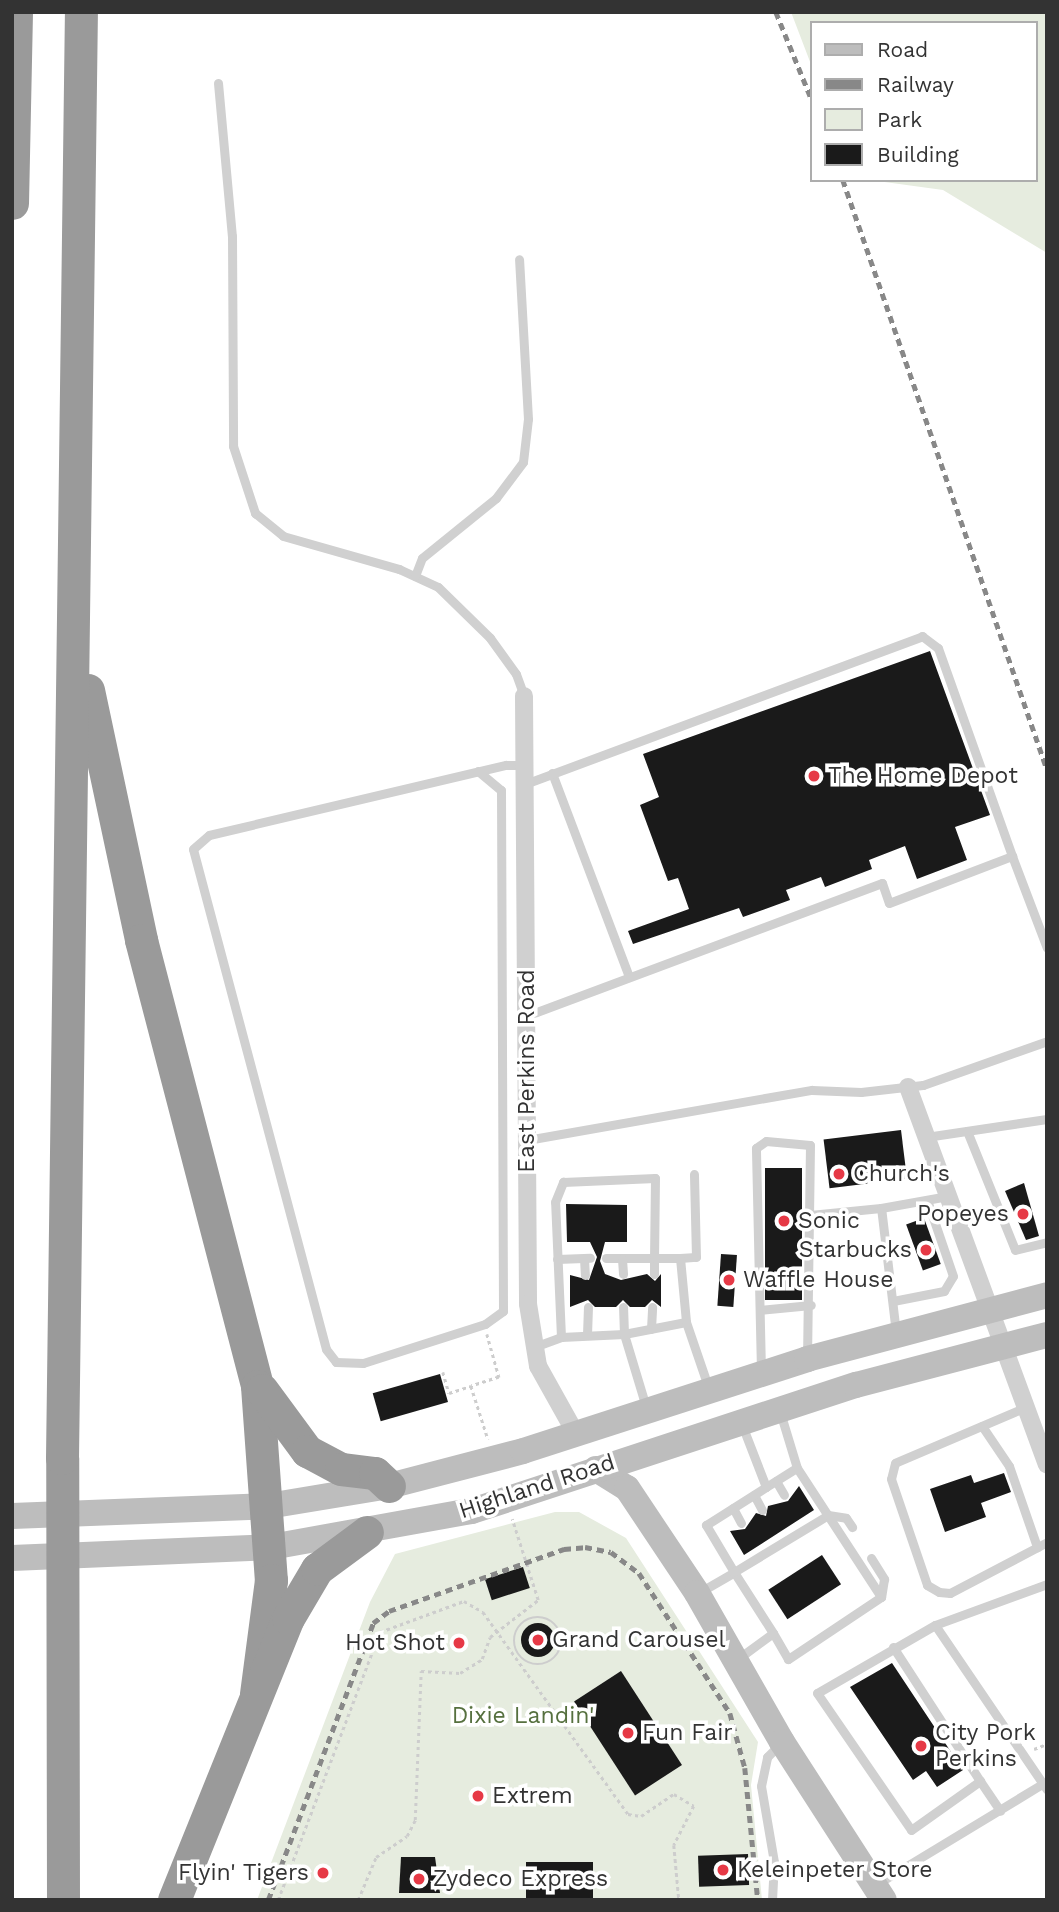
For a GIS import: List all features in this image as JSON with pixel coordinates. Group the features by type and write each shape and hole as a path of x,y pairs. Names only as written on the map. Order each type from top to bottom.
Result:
{"highway":[{"path":"12,203 16,12"},
{"path":"63,1900 62,1458 81,12"},
{"path":"74,565 96,736 141,940 259,1400 278,1444 300,1466 353,1493"},
{"path":"259,1400 307,1451 341,1469 375,1473 389,1486"},
{"path":"256,1695 271,1547 259,1400"},
{"path":"174,1900 288,1618 317,1569 367,1532"}],"main road":[{"name":"Highland Road","path":"12,1516 268,1506 389,1486 576,1434 761,1373 896,1333 1047,1295"},
{"name":"Highland Road","path":"12,1558 271,1547 367,1532 472,1511 740,1420 1047,1335"},
{"path":"576,1434 596,1469 767,1731 782,1742"},
{"path":"596,1469 627,1488 698,1593 782,1742 880,1893"}],"street":[{"name":"East Perkins Road","path":"524,696 528,1304 534,1347 548,1392 576,1434"},
{"path":"908,1087 1046,1463"}],"lane":[{"path":"218,83 232,236 233,446 255,513 283,536 415,576 438,587 489,638 516,674 524,696"},
{"path":"415,576 422,558 496,498 523,462 528,419 519,259"},
{"path":"525,784 922,636 939,648 1047,948"},
{"path":"478,771 501,790 502,1311 485,1324 363,1363 336,1362 326,1349 193,849 209,835 478,771 525,765"},
{"path":"552,773 629,978"},
{"path":"526,1016 882,884 889,903 1012,856"},
{"path":"527,1140 743,1106 812,1090 908,1087 954,1077 1047,1041"},
{"path":"926,1137 1047,1119"},
{"path":"967,1131 1015,1250 1047,1242"},
{"path":"761,1373 756,1148 766,1141 810,1145 811,1305 805,1316 807,1359"},
{"path":"606,1258 696,1257 694,1174"},
{"path":"561,1337 555,1202 563,1182 610,1177 655,1178 654,1274"},
{"path":"810,1215 881,1208 948,1196"},
{"path":"893,1301 944,1291 953,1276 927,1200"},
{"path":"881,1208 896,1333"},
{"path":"558,1259 587,1258 585,1275"},
{"path":"680,1258 686,1322 709,1391"},
{"path":"622,1259 623,1274"},
{"path":"760,1310 811,1305"},
{"path":"587,1307 587,1335"},
{"path":"623,1307 624,1334 647,1410"},
{"path":"651,1329 652,1307"},
{"path":"534,1347 561,1337 624,1334 686,1322"},
{"path":"1026,1407 890,1470 927,1585 950,1593 1047,1542"},
{"path":"779,1411 797,1468 881,1597"},
{"path":"740,1420 766,1487"},
{"path":"982,1426 1009,1466 1037,1547"},
{"path":"797,1468 706,1525 788,1659 881,1597 884,1579 871,1558"},
{"path":"776,1481 784,1495"},
{"path":"754,1495 762,1510"},
{"path":"733,1508 741,1523"},
{"path":"698,1593 828,1514 846,1518 852,1527"},
{"path":"797,1520 803,1530"},
{"path":"775,1534 780,1544"},
{"path":"755,1547 760,1557"},
{"path":"980,1781 911,1830 817,1693 935,1625 1047,1584"},
{"path":"880,1893 1000,1811 1044,1787 935,1625"},
{"path":"737,1659 773,1633"},
{"path":"893,1647 1000,1811"},
{"path":"772,1900 774,1862 761,1786 766,1757 782,1742"}],"path":[{"path":"485,1324 499,1377"},
{"path":"443,1372 449,1393 471,1386"},
{"path":"358,1900 376,1857 407,1836 415,1820 421,1671 460,1673 482,1659 497,1631 538,1600 527,1566"},
{"path":"278,1900 380,1632 464,1601 483,1612 628,1814 641,1816 674,1794 694,1806 674,1845 679,1900"},
{"path":"538,1616 558,1628 560,1651 548,1663 533,1664 517,1653 514,1634 523,1621 538,1616"},
{"path":"513,1656 517,1653"}],"green space":[{"path":"791,12 1047,12 1047,253 943,190 885,182 1038,182 1038,21 810,21 810,62"},
{"name":"Dixie Landin'","path":"555,1512 579,1512 626,1538 758,1742 751,1785 762,1900 257,1900 370,1602 395,1554"}],"building":[{"name":"The Home Depot","path":"930,651 990,815 955,827 967,860 917,879 905,846 869,860 872,869 825,887 821,877 786,890 790,900 743,917 739,908 633,944 628,931 689,909 678,878 668,881 640,805 659,797 643,754"},
{"path":"901,1130 907,1179 830,1188 824,1140"},
{"name":"Sonic","path":"765,1168 802,1168 802,1300 765,1300"},
{"name":"Popeyes","path":"1024,1183 1039,1236 1026,1240 1005,1191"},
{"path":"566,1204 627,1205 627,1242 605,1242 600,1261 605,1274 621,1280 647,1274 655,1281 661,1274 661,1307 652,1300 645,1307 630,1307 623,1300 616,1307 595,1307 588,1300 570,1307 570,1275 589,1280 597,1257 590,1242 567,1242"},
{"name":"Starbucks","path":"924,1218 941,1264 923,1271 906,1224"},
{"name":"Waffle House","path":"721,1254 737,1255 733,1307 717,1306"},
{"path":"440,1374 448,1402 381,1421 373,1393"},
{"path":"1004,1473 1011,1492 981,1503 986,1517 945,1532 930,1489 971,1475 974,1483"},
{"path":"799,1486 814,1510 744,1555 730,1531 745,1529 756,1513 766,1516 768,1506 788,1501"},
{"path":"822,1555 841,1584 787,1619 768,1590"},
{"path":"523,1567 530,1588 492,1600 485,1579"},
{"name":"Grand Carousel","path":"538,1623 550,1628 555,1640 550,1652 538,1657 526,1652 521,1640 526,1628"},
{"path":"892,1663 963,1770 937,1787 926,1771 913,1780 850,1687"},
{"name":"Fun Fair","path":"621,1671 682,1765 635,1795 574,1701"},
{"name":"Keleinpeter Store","path":"748,1854 749,1885 699,1887 698,1856"},
{"name":"Zydeco Express","path":"401,1857 435,1857 440,1893 399,1893"},
{"path":"526,1862 593,1862 593,1900 526,1900"}],"railway":[{"path":"776,12 810,95"},
{"path":"844,182 1047,769"},
{"path":"268,1900 373,1623 389,1611 564,1549 585,1547 611,1552 639,1573 730,1713 745,1768 758,1900"}],"place":[{"name":"The Home Depot","path":"814,776"},
{"name":"Church's","path":"839,1174"},
{"name":"Popeyes","path":"1023,1214"},
{"name":"Sonic","path":"784,1221"},
{"name":"Starbucks","path":"926,1250"},
{"name":"Waffle House","path":"729,1280"},
{"name":"Grand Carousel","path":"538,1640"},
{"name":"Hot Shot","path":"459,1643"},
{"name":"Fun Fair","path":"628,1733"},
{"name":"City Pork Perkins","path":"921,1746"},
{"name":"Extrem","path":"478,1796"},
{"name":"Keleinpeter Store","path":"723,1870"},
{"name":"Flyin' Tigers","path":"323,1873"},
{"name":"Zydeco Express","path":"419,1879"}]}
